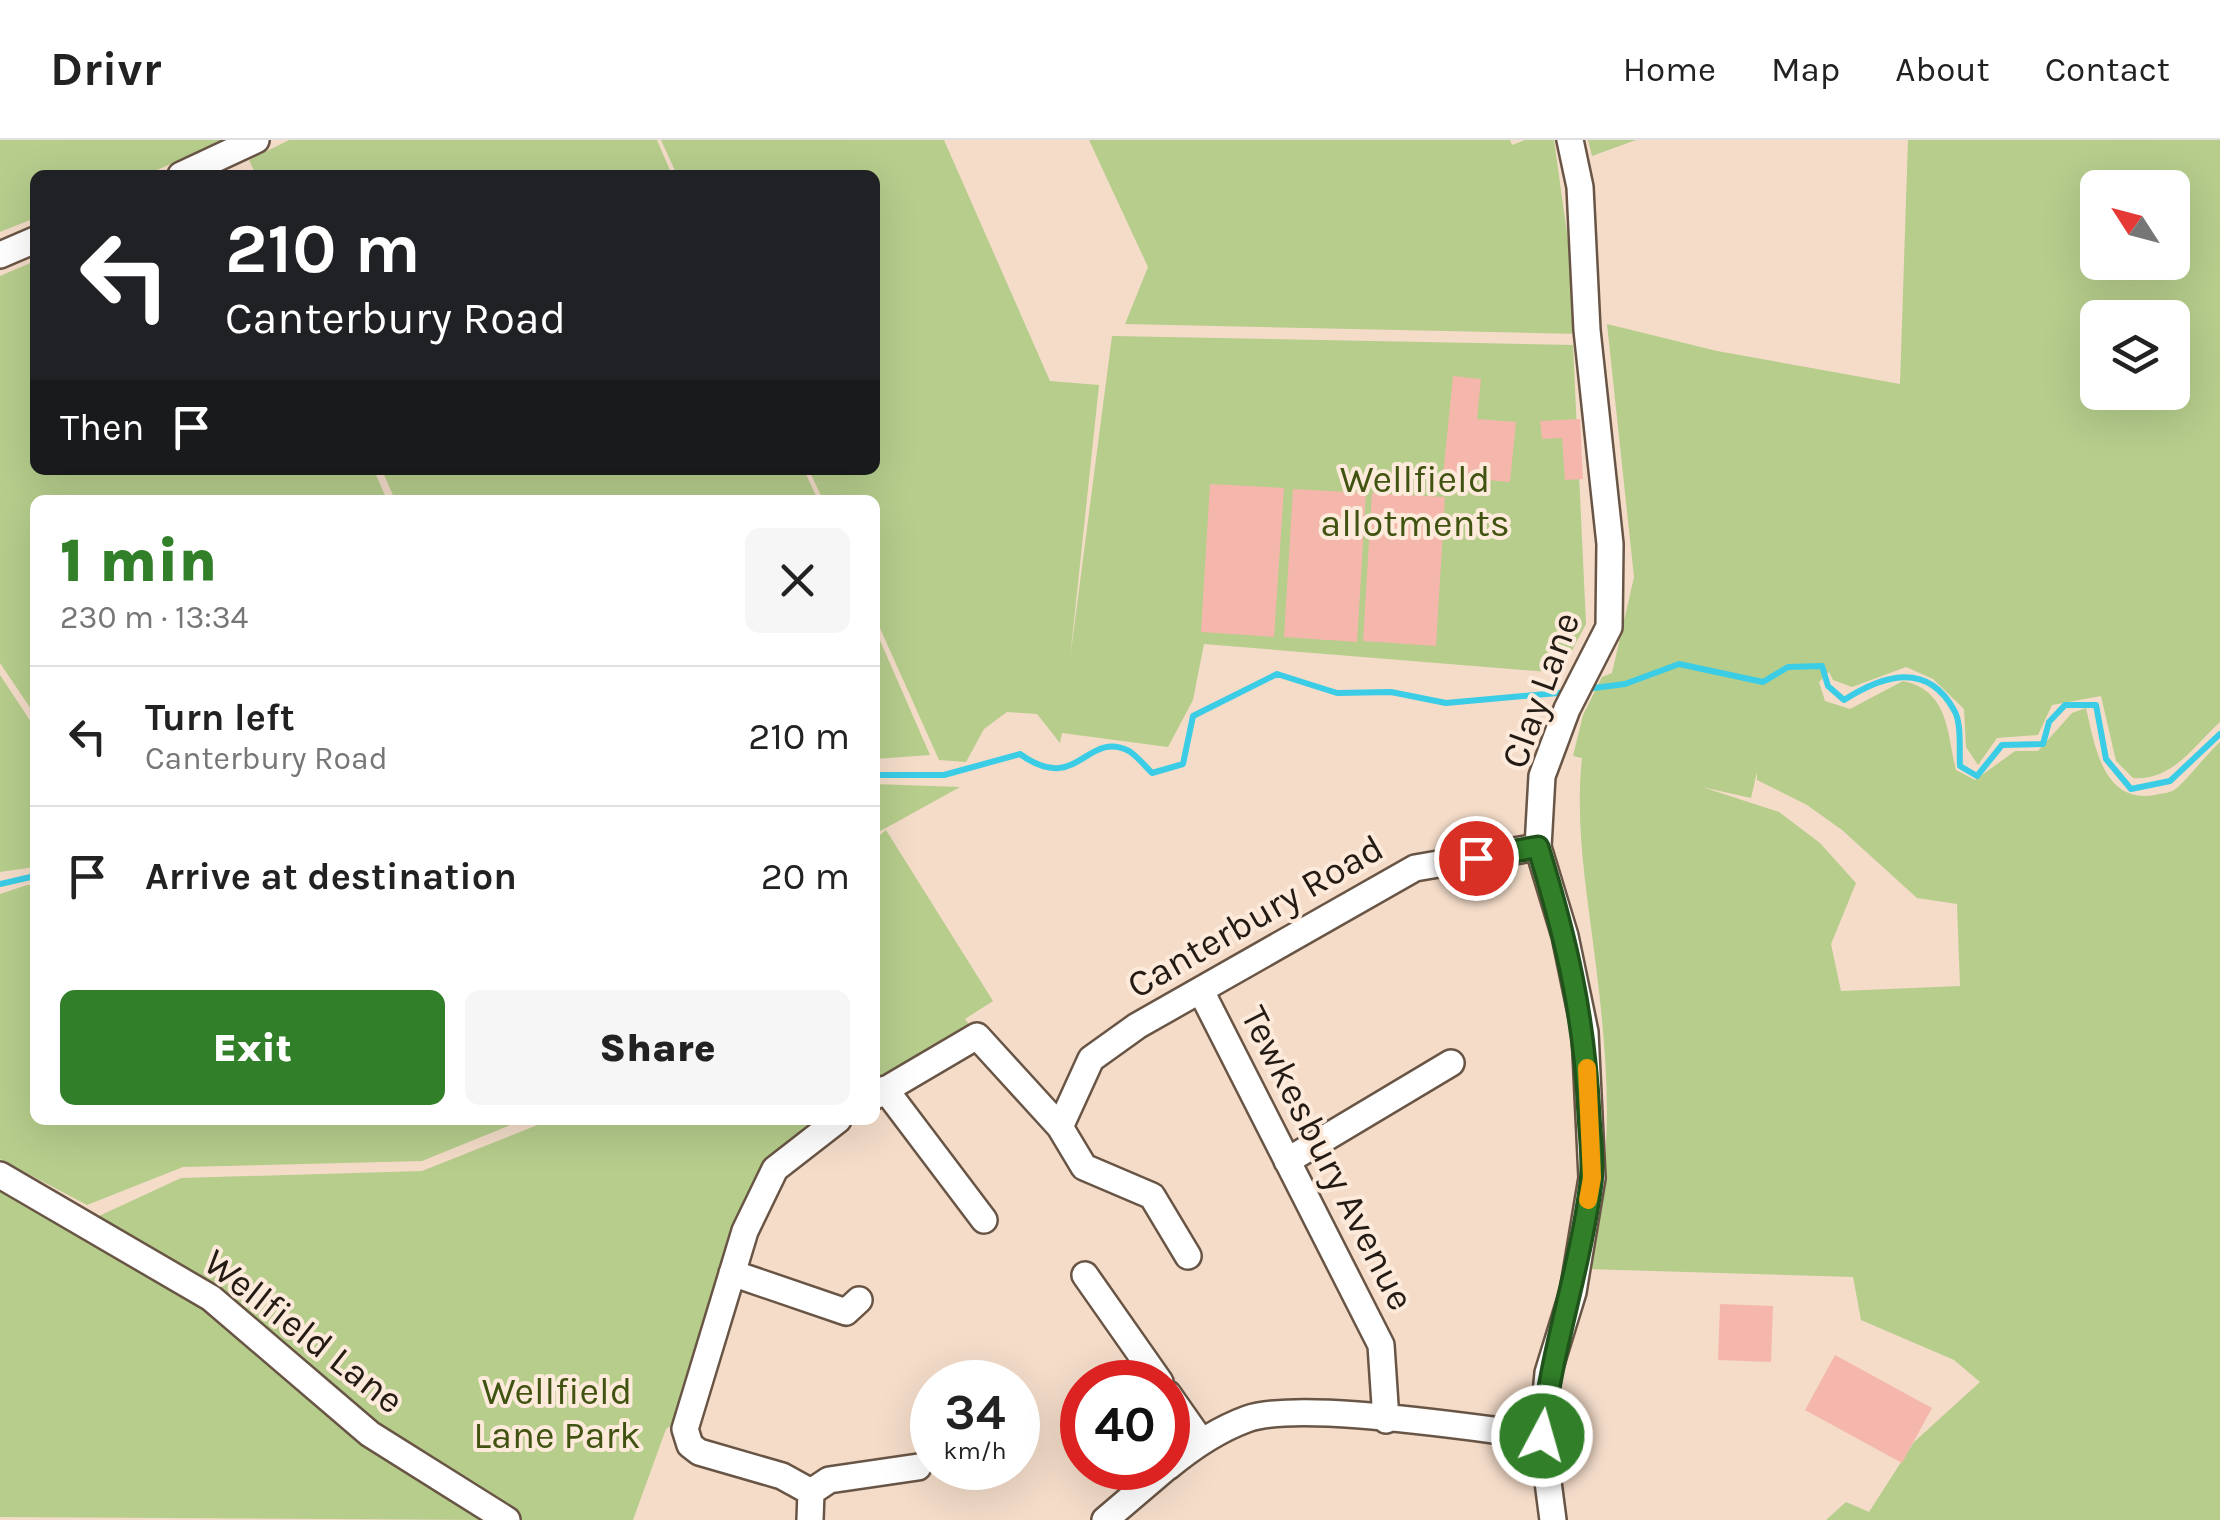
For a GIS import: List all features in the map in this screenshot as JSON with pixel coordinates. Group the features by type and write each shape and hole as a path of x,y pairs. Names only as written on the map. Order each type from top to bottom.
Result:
{"street":[{"path":"191,170 256,140"},
{"name":"Clay Lane","path":"1553,1520 1542,1436 1548,1373 1572,1292 1592,1178 1585,1032 1565,936 1538,847 1542,776 1567,710 1609,627 1610,544 1587,330 1580,186 1570,140"},
{"path":"0,255 30,242"},
{"name":"Canterbury Road","path":"1060,1126 1090,1059 1137,1026 1415,868 1538,847"},
{"name":"Tewkesbury Avenue","path":"1201,992 1381,1344 1386,1420"},
{"path":"984,1220 880,1092 978,1036 1060,1126 1084,1167 1152,1196 1188,1256"},
{"path":"1287,1161 1451,1062"},
{"path":"810,1492 782,1476 700,1452 690,1444 686,1429 745,1231 776,1169 832,1125"},
{"name":"Wellfield Lane","path":"0,1175 211,1298 370,1434 507,1520"},
{"path":"732,1273 846,1312 860,1300"},
{"path":"1085,1275 1145,1360"},
{"path":"1190,1449 1250,1418 1296,1414 1542,1436"},
{"path":"1190,1426 1200,1441"},
{"path":"810,1492 829,1480 910,1468"},
{"path":"1114,1517 1143,1490"},
{"path":"810,1492 810,1520"}],"green space":[{"path":"0,140 224,140 157,170 30,170 30,220 0,232"},
{"path":"289,140 657,140 670,170 254,170 249,160"},
{"name":"Wellfield allotments","path":"661,140 944,140 1050,381 1099,385 1070,659 1112,336 1573,345 1586,624 1560,673 1204,644 1193,700 1168,747 1062,733 1060,743 1037,714 1007,712 984,729 966,762 939,760 880,628 880,495 821,495 811,475 880,475 880,170 675,170"},
{"path":"1089,140 1510,140 1512,145 1525,140 1554,140 1581,334 1125,324 1148,267"},
{"path":"1588,140 1636,140 1592,156"},
{"path":"1908,140 2220,140 2220,722 2171,768 2133,778 2116,761 2101,696 2052,705 2038,735 1997,738 1978,765 1966,747 1964,709 1933,679 1906,667 1852,687 1833,680 1829,672 1819,682 1825,701 1850,709 1903,681 1918,686 1938,704 1943,715 1956,770 1975,780 2015,751 2038,751 2072,713 2086,708 2104,769 2124,791 2137,795 2175,790 2220,742 2220,1520 1826,1520 1846,1502 1869,1512 1914,1442 1980,1382 1954,1360 1861,1320 1853,1277 1586,1269 1602,1189 1606,1070 1581,830 1582,758 1573,756 1583,715 1602,677 1612,673 1634,577 1607,324 1717,351 1900,384","holes":["1757,772 1757,780 1807,805 1842,830 1917,898 1957,904 1960,986 1841,991 1831,944 1856,883 1820,843 1779,812 1702,787 1751,798"]},
{"path":"30,263 30,475 376,475 385,495 30,495 30,708 0,663 0,276"},
{"path":"384,475 806,475 816,495 393,495"},
{"path":"880,640 930,755 880,759"},
{"path":"0,675 30,720 30,868 0,872"},
{"path":"880,784 960,787 880,831"},
{"path":"886,830 993,1001 965,1019 977,1036 880,1093 880,835"},
{"path":"30,885 30,1125 511,1125 422,1161 183,1167 87,1205 0,1159 0,894"},
{"name":"Wellfield Lane Park","path":"537,1125 832,1125 775,1169 682,1418 666,1429 633,1520 507,1520 287,1360 86,1222 181,1178 422,1171"},
{"path":"0,1187 204,1305 492,1520 0,1517"}],"building":[{"path":"1453,376 1481,379 1477,419 1516,422 1510,482 1443,476"},
{"path":"1580,419 1583,479 1565,480 1562,438 1542,439 1540,421"},
{"path":"1210,484 1284,488 1274,637 1201,632"},
{"path":"1293,489 1366,493 1357,642 1284,637"},
{"path":"1372,493 1445,497 1436,646 1363,641"},
{"path":"1720,1304 1773,1306 1771,1362 1718,1360"},
{"path":"1835,1355 1932,1408 1902,1463 1805,1410"}],"waterway":[{"path":"1586,689 1625,684 1679,664 1763,682 1788,667 1822,666 1828,686 1844,700 1889,679 1918,679 1943,694 1954,710 1960,766 1977,776 2002,745 2043,744 2049,722 2065,705 2096,705 2106,759 2131,789 2170,781 2220,734"},
{"path":"880,775 944,775 1020,754 1055,768 1069,766 1102,748 1114,747 1132,753 1152,773 1183,764 1193,716 1277,674 1337,693 1391,692 1446,703 1569,692"},
{"path":"0,884 30,877"}],"slow traffic":[{"path":"1587,1068 1592,1178 1588,1200"}],"route":[{"path":"1476,858 1538,847 1565,936 1585,1032 1592,1178 1572,1292 1548,1373 1542,1436"}]}
